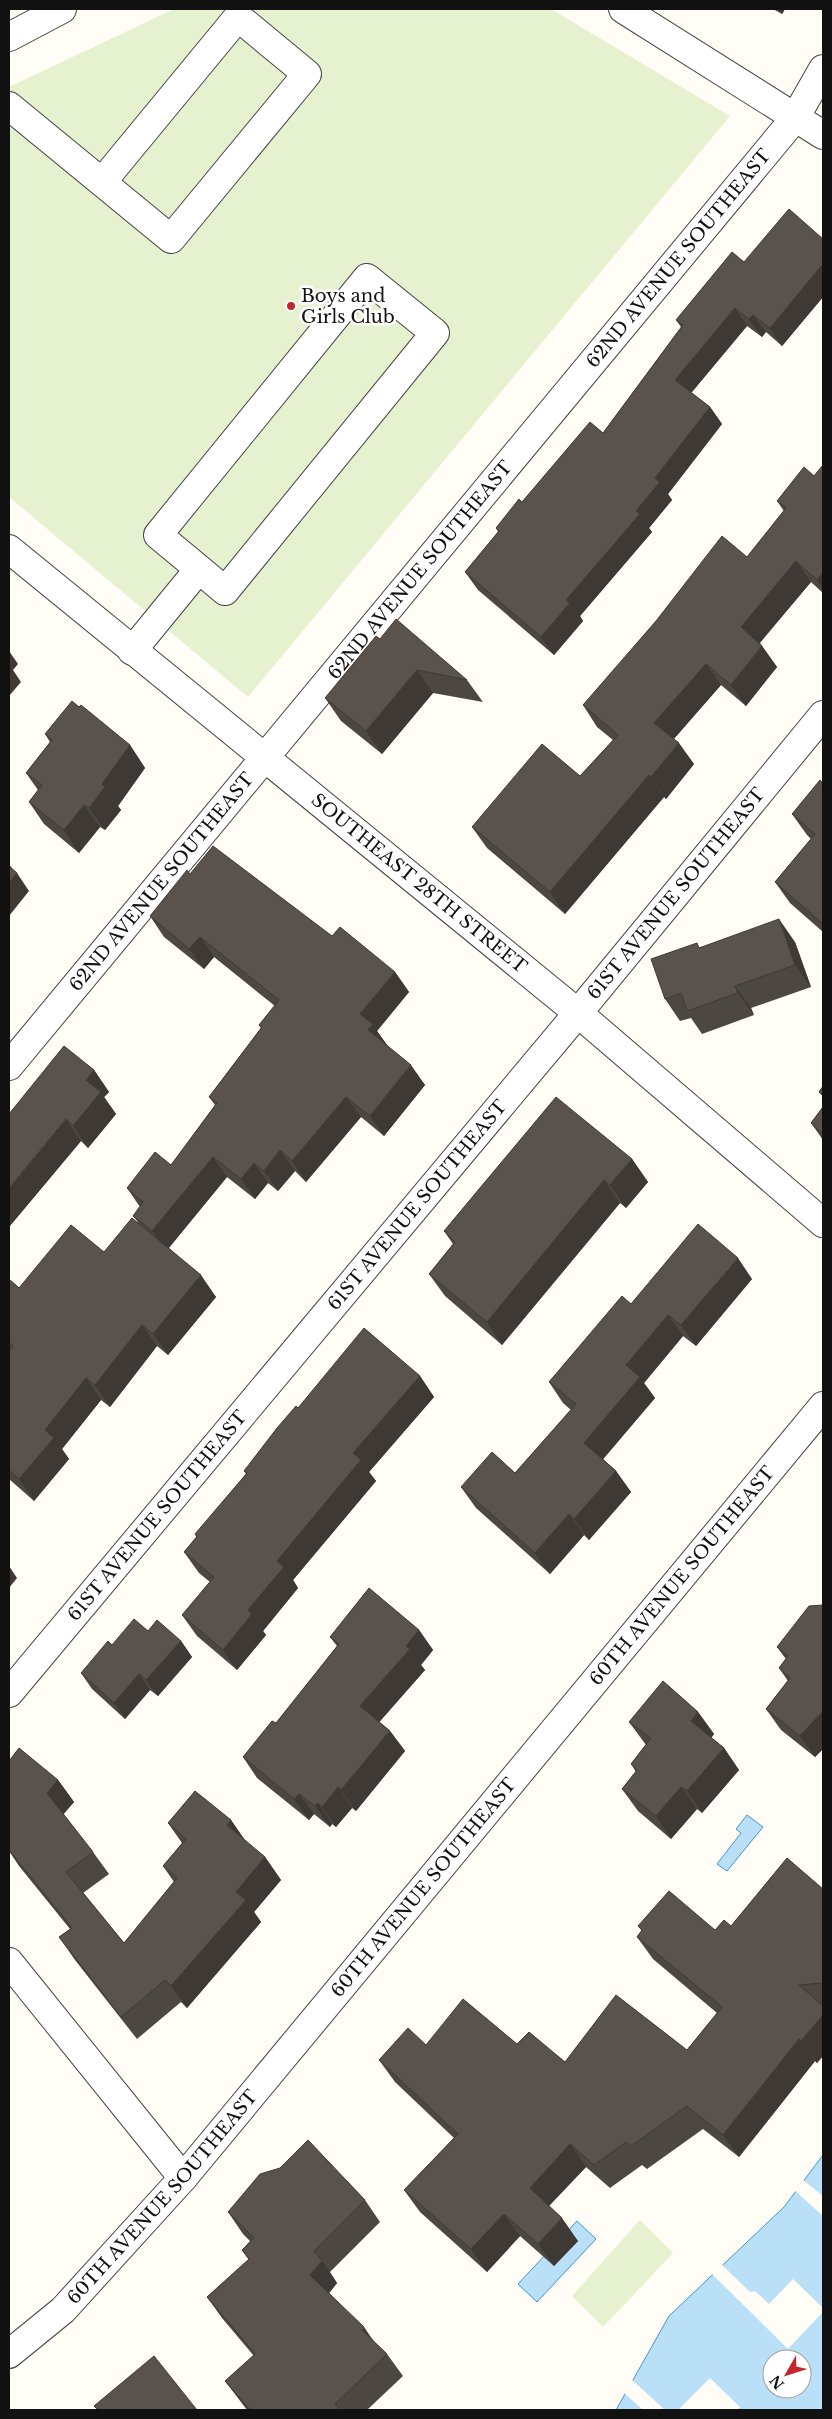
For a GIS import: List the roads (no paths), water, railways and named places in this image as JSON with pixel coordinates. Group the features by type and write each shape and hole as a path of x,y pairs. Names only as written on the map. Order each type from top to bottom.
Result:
{"street":[{"path":"9,37 62,9"},
{"path":"623,9 823,135"},
{"path":"9,106 171,239 307,74 238,17 102,182"},
{"name":"62ND AVENUE SOUTHEAST","path":"9,1066 795,118 823,69"},
{"path":"367,278 435,333 226,591 199,569 158,535 367,278"},
{"name":"SOUTHEAST 28TH STREET","path":"9,549 578,1013 823,1223"},
{"path":"132,651 199,569"},
{"name":"61ST AVENUE SOUTHEAST","path":"9,1693 578,1013 823,715"},
{"name":"60TH AVENUE SOUTHEAST","path":"9,2354 63,2310 184,2178 823,1406"},
{"path":"9,1962 184,2178"}],"water":[{"path":"747,1815 763,1827 727,1871 717,1864 741,1833 736,1829"},
{"path":"823,2155 823,2410 616,2410 669,2316 784,2207"},
{"path":"577,2221 596,2239 537,2302 518,2284"}],"place":[{"name":"Boys and Girls Club","path":"291,306"}]}
